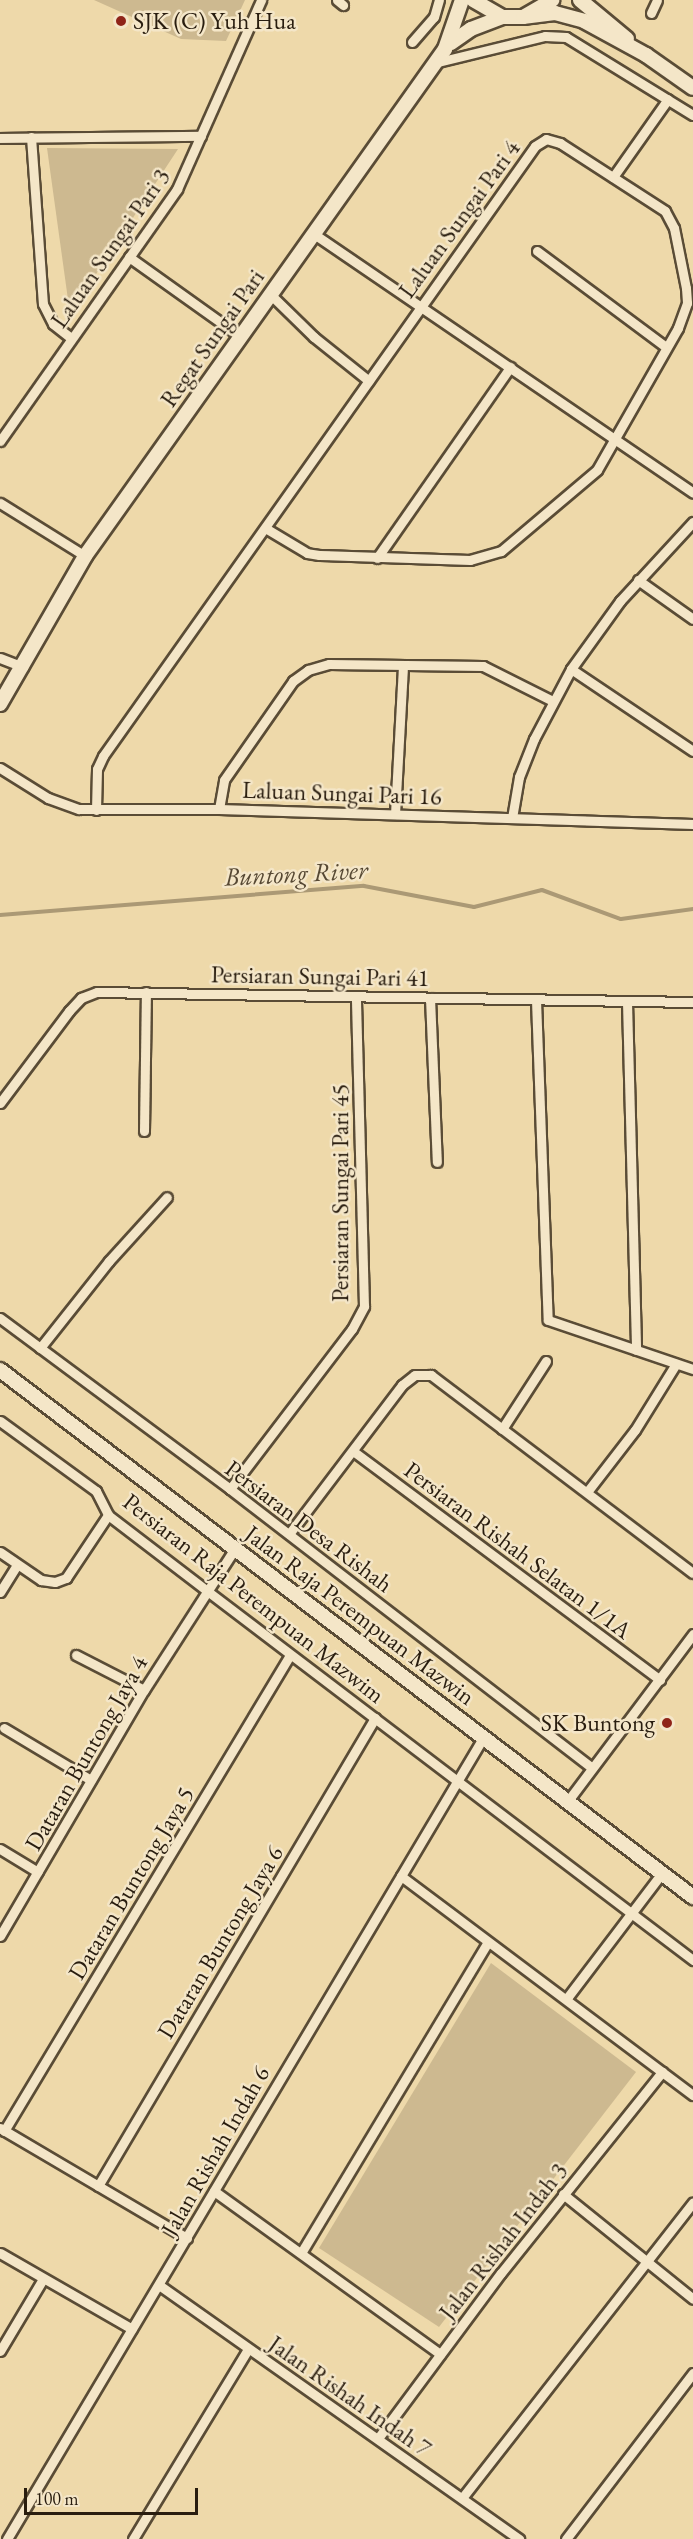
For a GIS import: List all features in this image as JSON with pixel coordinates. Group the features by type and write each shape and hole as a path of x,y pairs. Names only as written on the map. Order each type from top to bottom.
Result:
{"main road":[{"name":"Regat Sungai Pari","path":"0,705 85,556 445,49 462,0"},
{"path":"473,0 503,17"},
{"path":"523,17 552,0"},
{"path":"580,0 645,56"},
{"path":"445,49 471,29 503,17 555,13 570,16 645,56 693,88"},
{"name":"Jalan Raja Perempuan Mazwin","path":"0,1370 693,1897"}],"street":[{"name":"Laluan Sungai Pari 3","path":"0,441 177,189 261,0"},
{"path":"412,42 434,17 440,0"},
{"path":"651,13 657,0"},
{"path":"434,63 545,36 566,37 693,116"},
{"path":"613,177 668,99"},
{"path":"0,138 201,136"},
{"path":"31,137 43,304 53,324 71,338"},
{"name":"Laluan Sungai Pari 4","path":"96,810 95,785 103,756 267,529 420,306 535,146 546,139 560,143 665,211 674,228 687,303 616,440 583,486 501,551 470,560 377,558 307,553 267,529"},
{"path":"314,234 693,494"},
{"path":"537,251 666,347"},
{"path":"129,257 241,337"},
{"path":"271,294 314,337 369,381"},
{"path":"377,558 510,367"},
{"path":"0,503 85,556"},
{"path":"512,818 519,777 553,701 571,669 594,634 638,580 693,522"},
{"path":"638,580 693,619"},
{"path":"0,658 23,668"},
{"path":"219,809 224,780 293,681 308,670 328,664 483,666 553,701"},
{"path":"395,814 404,665"},
{"path":"571,669 693,751"},
{"name":"Laluan Sungai Pari 16","path":"0,768 62,805 96,810 219,809 693,824"},
{"name":"Persiaran Sungai Pari 41","path":"0,1103 81,998 97,992 693,1002"},
{"path":"144,1131 146,993"},
{"name":"Persiaran Sungai Pari 45","path":"230,1489 352,1329 364,1306 357,997"},
{"path":"430,998 437,1162"},
{"path":"536,1000 548,1320 693,1369"},
{"path":"627,1002 636,1350"},
{"path":"40,1348 109,1261 167,1197"},
{"name":"Persiaran Desa Rishah","path":"0,1318 230,1489 592,1768"},
{"path":"502,1429 546,1361"},
{"path":"586,1492 635,1430 676,1364"},
{"path":"289,1534 402,1385 415,1375 431,1375 693,1573"},
{"name":"Persiaran Raja Perempuan Mazwim","path":"0,1421 96,1491 108,1515 693,1960"},
{"name":"Persiaran Rishah Selatan 1/1A","path":"353,1451 660,1680"},
{"path":"0,1552 41,1580 55,1582 66,1578 108,1515"},
{"name":"Dataran Buntong Jaya 4","path":"0,1935 144,1690 235,1548"},
{"path":"0,1592 17,1565"},
{"path":"567,1802 693,1634"},
{"path":"76,1655 144,1690"},
{"name":"Dataran Buntong Jaya 5","path":"2,2130 290,1655"},
{"name":"Dataran Buntong Jaya 6","path":"98,2186 375,1718"},
{"path":"4,1728 91,1780"},
{"name":"Jalan Rishah Indah 6","path":"7,2539 483,1738"},
{"path":"0,1849 38,1872"},
{"path":"567,1998 662,1873"},
{"path":"401,1876 487,1943 567,1998 693,2095"},
{"path":"301,2253 487,1943"},
{"name":"Jalan Rishah Indah 3","path":"379,2437 563,2194 663,2072"},
{"path":"2,2130 187,2238"},
{"path":"214,2191 441,2354"},
{"path":"563,2194 644,2262 693,2299"},
{"path":"462,2498 693,2202"},
{"path":"0,2253 132,2329"},
{"path":"0,2350 43,2279"},
{"name":"Jalan Rishah Indah 7","path":"159,2285 248,2349 379,2437 519,2539"},
{"path":"134,2539 248,2349"},
{"path":"566,2539 693,2373"}],"shaded area":[{"path":"94,0 245,0 226,41 181,39"},
{"path":"47,148 178,149 70,314"},
{"path":"491,1963 636,2072 439,2327 319,2248"}],"waterway":[{"name":"Buntong River","path":"0,915 364,886 474,907 542,890 621,919 693,909"}],"place":[{"name":"SJK (C) Yuh Hua","path":"121,21"},
{"name":"SK Buntong","path":"667,1723"}]}
